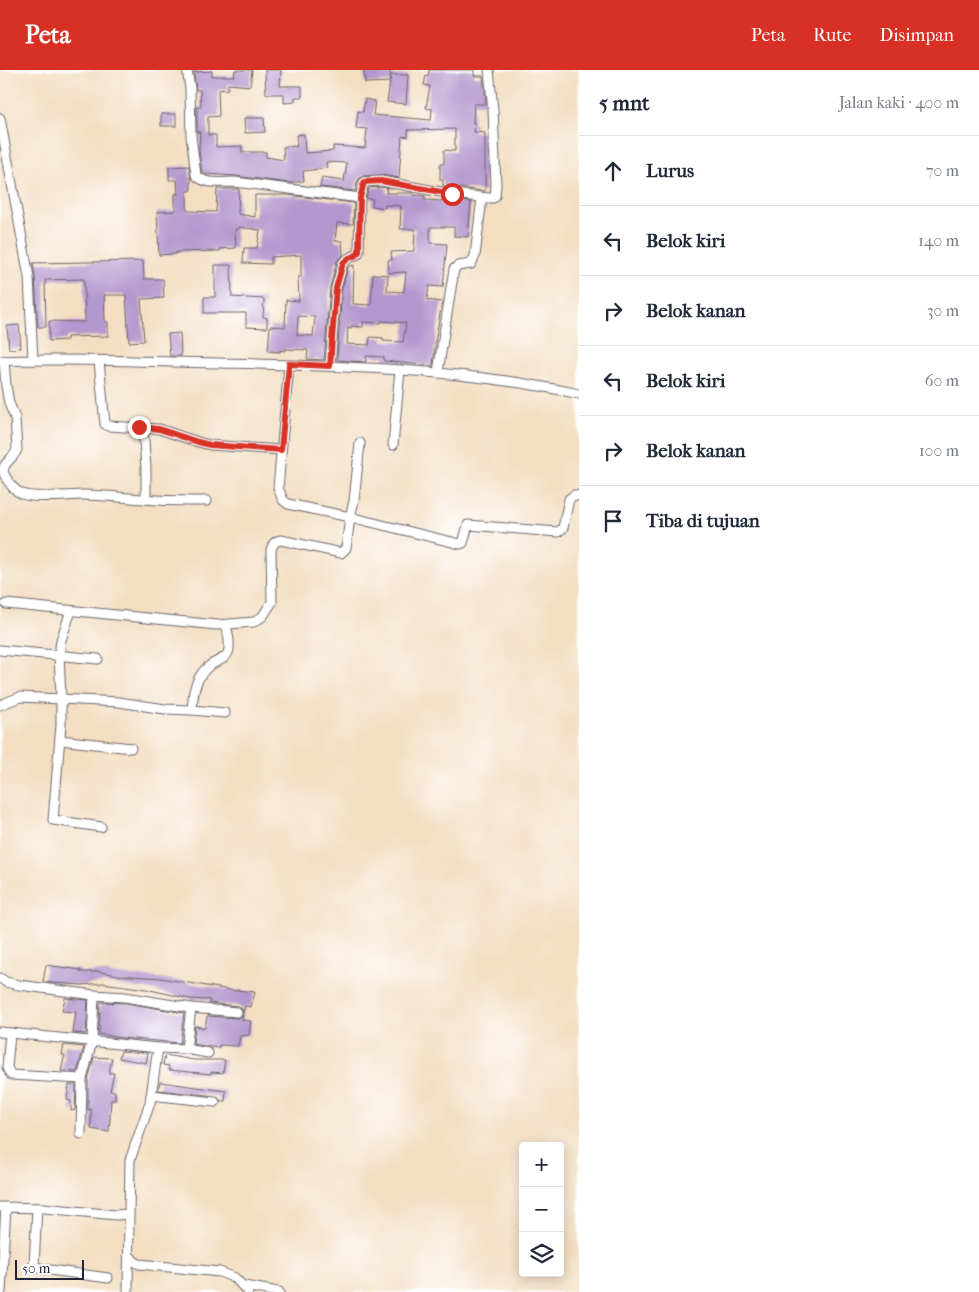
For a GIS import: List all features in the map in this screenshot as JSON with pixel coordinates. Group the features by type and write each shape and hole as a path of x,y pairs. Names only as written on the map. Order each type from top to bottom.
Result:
{"street":[{"path":"187,70 190,88 192,146 196,175 199,179 360,198"},
{"path":"330,366 336,288 343,263 359,252 360,198 364,182 381,181 482,198 493,198 496,193 493,110 489,70"},
{"path":"0,118 29,277 33,360"},
{"path":"438,372 454,269 458,266 471,264 475,256 482,198"},
{"path":"99,360 105,424 108,426 159,429 210,445 281,450"},
{"path":"207,502 86,495 24,495 13,488 3,471 4,466 16,454 17,449 14,418 7,394 2,361 99,360 289,364 438,372 510,381 579,394"},
{"path":"289,364 278,488 283,500 288,504 462,544 468,525 561,531 569,499 574,495 579,496"},
{"path":"393,445 400,370"},
{"path":"143,428 146,499"},
{"path":"6,604 226,625 254,622 263,616 272,602 273,543 281,540 341,553 346,548 354,501 360,443"},
{"path":"71,611 61,640 59,655 61,725 52,817 53,820 101,827"},
{"path":"192,710 194,692 199,677 212,664 222,660 228,652 230,644 226,625"},
{"path":"0,650 98,659"},
{"path":"0,704 20,697 119,702 165,710 225,713"},
{"path":"60,740 130,748"},
{"path":"0,978 6,982 19,985 94,995 125,996 191,1008 236,1012"},
{"path":"81,1134 82,1079 92,1041 94,995"},
{"path":"186,1050 191,1008"},
{"path":"0,1032 208,1053"},
{"path":"10,1033 7,1068 11,1074 82,1079"},
{"path":"128,1292 130,1160 151,1095 158,1048"},
{"path":"151,1095 215,1102"},
{"path":"1,1292 3,1207 116,1215 130,1214"},
{"path":"36,1208 34,1266 43,1269 108,1278"},
{"path":"130,1256 139,1264 220,1272 235,1278 246,1289 279,1292"}],"building":[{"path":"235,70 252,70 250,86 228,84 228,89 218,90 219,116 208,117 208,135 216,135 216,147 242,146 242,152 266,152 266,157 284,160 283,147 297,146 296,135 304,134 305,153 333,151 333,146 365,148 367,129 356,128 358,111 363,112 365,99 375,101 373,115 431,120 432,109 426,108 430,86 424,85 429,70 474,70 474,76 483,76 486,104 474,104 473,123 475,123 474,132 485,133 485,191 443,186 443,180 440,180 440,164 444,164 444,150 455,151 455,129 408,130 408,137 402,136 399,178 381,175 363,176 358,180 355,191 320,187 322,178 344,181 347,163 326,162 327,168 303,171 304,181 289,183 206,174 202,172 199,151 200,132 197,132 197,107 201,107 200,90 196,90 194,72 212,71 212,76 234,76"},
{"path":"265,70 281,70 280,86 302,86 302,97 295,97 295,102 284,103 284,94 266,94"},
{"path":"388,70 390,72 390,81 391,75 408,75 406,104 387,102 390,82 365,83 364,71"},
{"path":"161,114 176,114 176,126 161,126"},
{"path":"244,118 264,118 265,132 245,133"},
{"path":"189,166 191,191 187,191 187,211 216,212 217,189 239,189 238,214 255,217 255,195 288,195 354,203 353,224 337,223 335,241 342,241 343,255 337,261 330,287 324,360 307,359 308,350 285,349 285,351 280,350 280,352 268,351 270,326 285,327 286,300 299,301 298,277 301,277 301,255 271,257 271,264 243,263 244,248 257,248 260,230 239,227 239,229 235,229 236,248 220,249 220,251 176,252 176,254 159,255 157,212 175,211 175,194 178,194 177,180 169,180 169,167","holes":["298,316 315,317 313,336 297,335"]},
{"path":"369,188 387,188 386,193 413,193 413,195 425,196 425,200 442,201 442,199 471,202 468,237 454,236 454,227 430,227 430,243 447,244 443,287 429,286 427,300 442,302 433,366 384,361 384,357 366,356 366,362 337,360 342,289 348,267 354,265 353,304 371,305 373,274 388,275 387,291 404,292 406,272 389,273 388,260 392,260 391,252 414,251 415,229 400,229 401,206 385,205 385,208 372,206 373,199 366,198","holes":["381,321 406,323 403,342 383,341 383,338 370,337 369,345 347,344 348,328 351,329 351,326 363,327 363,322 381,323"]},
{"path":"143,261 144,279 163,279 164,298 141,299 144,341 129,342 126,295 104,295 105,322 108,322 108,336 67,337 67,340 49,341 49,321 85,322 84,279 45,280 46,327 38,327 33,263"},
{"path":"215,265 231,265 232,297 264,299 263,317 267,318 267,328 246,327 246,313 204,313 204,297 215,297"},
{"path":"19,325 21,348 9,349 7,326"},
{"path":"180,333 181,356 170,356 168,334"},
{"path":"46,965 81,970 80,972 96,971 117,975 160,978 236,991 255,992 251,1007 245,1006 243,1013 242,1009 238,1006 209,1003 210,1000 190,999 146,989 103,983 82,985 43,982"},
{"path":"65,998 88,1000 86,1034 73,1033 76,1012 62,1011"},
{"path":"100,1002 126,1003 184,1013 180,1043 99,1034"},
{"path":"243,1013 242,1020 251,1021 249,1035 240,1036 238,1046 219,1045 218,1048 193,1044 195,1026 205,1028 207,1016 237,1018"},
{"path":"64,1045 84,1047 77,1072 61,1071 65,1055 62,1055"},
{"path":"121,1051 148,1053 146,1063 119,1058"},
{"path":"165,1055 194,1060 225,1060 223,1073 211,1072 211,1074 169,1070 169,1066 163,1065"},
{"path":"94,1057 112,1058 109,1073 114,1073 110,1091 115,1091 115,1100 111,1100 109,1132 91,1129 91,1109 88,1110 88,1080"},
{"path":"160,1082 226,1091 225,1101 221,1101 216,1096 158,1090"},
{"path":"69,1085 76,1085 75,1110 71,1111 71,1101 67,1100"}],"route":[{"path":"139,427 159,429 210,445 281,450 289,364 330,366 336,288 343,263 359,252 360,198 364,182 381,181 452,194"}]}
